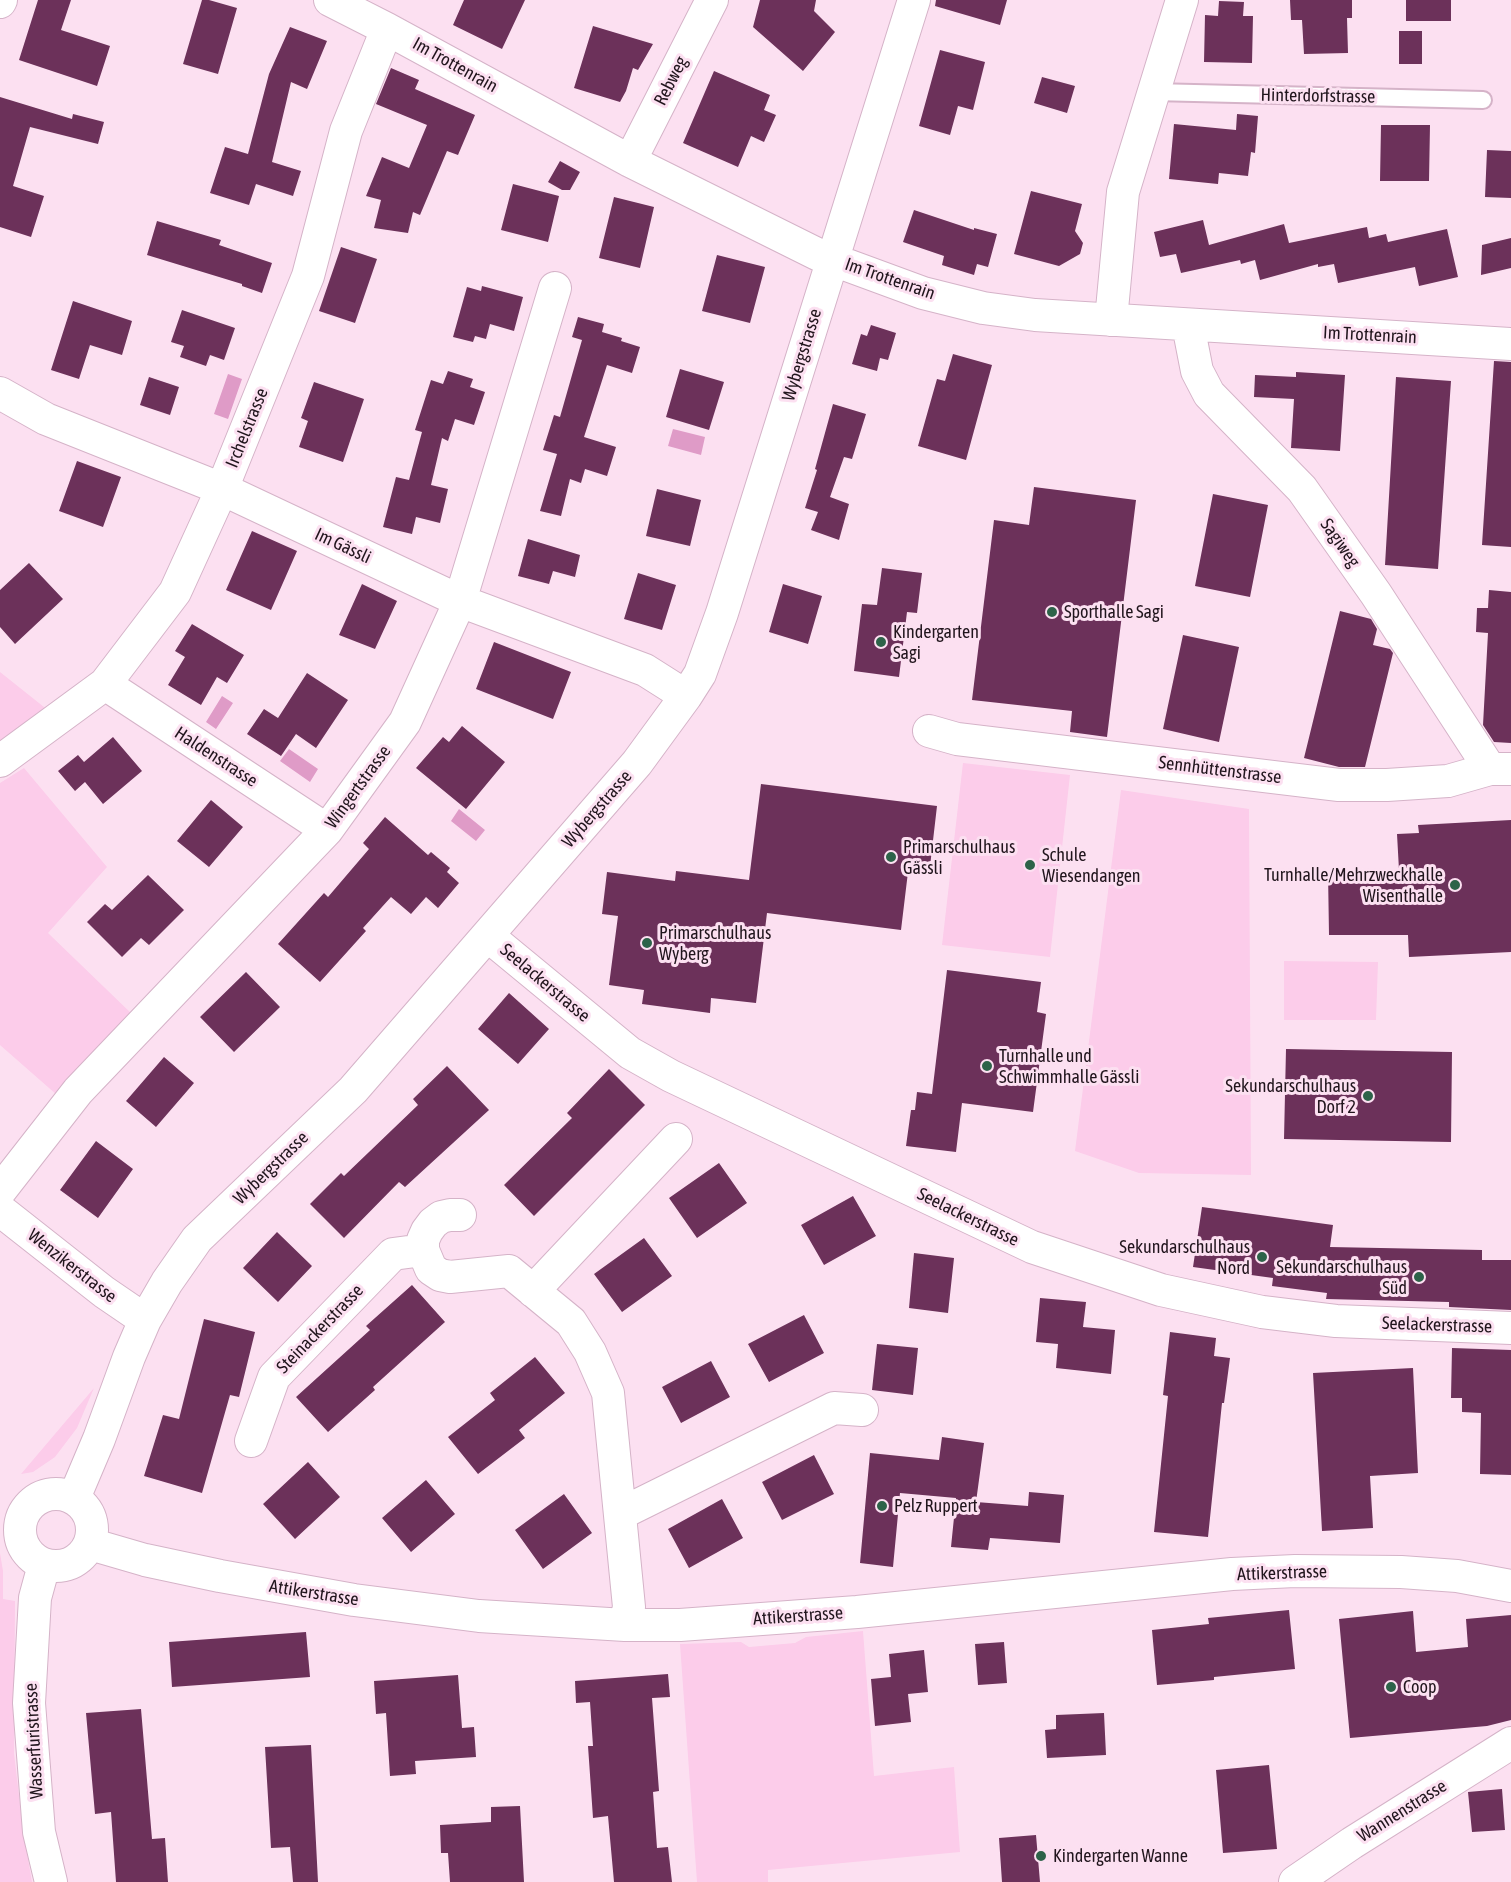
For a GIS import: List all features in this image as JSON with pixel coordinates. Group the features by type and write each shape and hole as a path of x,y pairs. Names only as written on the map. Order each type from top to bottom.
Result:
{"street":[{"name":"Im Trottenrain","path":"330,0 387,28 630,161 832,259 923,292 983,308 1111,320 1511,344"},
{"name":"Rebweg","path":"630,161 712,0"},
{"name":"Wybergstrasse","path":"74,1498 145,1320 167,1282 197,1239 353,1090 637,763 700,674 722,613 914,0"},
{"path":"1111,320 1123,192 1182,0"},
{"name":"Irchelstrasse","path":"0,761 105,684 174,592 222,489 308,276 346,131 387,28"},
{"name":"Wingertstrasse","path":"0,1191 78,1091 327,830 405,722 460,601 555,288"},
{"name":"Sagiweg","path":"1188,325 1197,371 1209,394 1302,489 1501,769"},
{"name":"Im Gässli","path":"0,393 46,419 222,489 460,601 645,670 686,696"},
{"name":"Haldenstrasse","path":"105,684 327,830"},
{"name":"Sennhüttenstrasse","path":"929,731 957,739 1338,785 1448,781 1501,769"},
{"name":"Seelackerstrasse","path":"488,936 630,1053 671,1076 1032,1247 1161,1290 1262,1312 1336,1321 1511,1328"},
{"path":"533,1291 676,1139"},
{"name":"Wenzikerstrasse","path":"0,1210 104,1292 145,1320"},
{"path":"460,1215 450,1215 433,1223 423,1240 423,1250 432,1269 440,1275 460,1277 509,1271 570,1322 590,1352 608,1393 628,1607 625,1625"},
{"name":"Steinackerstrasse","path":"251,1441 274,1377 393,1254 423,1250"},
{"path":"620,1514 834,1408 862,1410"},
{"path":"50,1494 62,1494 74,1498 84,1507 90,1518 92,1531 90,1544 84,1553 66,1565 44,1565 32,1557 22,1545 11,1513 50,1494"},
{"name":"Attikerstrasse","path":"90,1544 145,1560 209,1574 354,1599 479,1616 625,1625 680,1625 857,1612 1232,1574 1318,1571 1401,1572 1457,1576 1511,1586"},
{"name":"Wasserfuristrasse","path":"44,1565 35,1598 29,1703 39,1832 51,1882"},
{"name":"Wannenstrasse","path":"1295,1882 1352,1843 1511,1743"}],"lane":[{"name":"Hinterdorfstrasse","path":"1153,93 1483,100"}],"shaded area":[{"path":"228,374 242,379 228,419 214,414"},
{"path":"673,429 705,437 701,455 668,446"},
{"path":"0,672 49,711 0,742"},
{"path":"222,696 233,703 216,729 206,722"},
{"path":"289,749 318,769 310,782 280,761"},
{"path":"963,763 1070,775 1050,957 942,945"},
{"path":"24,768 107,867 48,933 133,1015 57,1095 0,1045 0,783"},
{"path":"1121,790 1249,809 1251,1175 1139,1173 1075,1151"},
{"path":"459,809 485,830 476,841 451,821"},
{"path":"1284,961 1378,962 1376,1020 1284,1020"},
{"path":"94,1388 77,1428 55,1457 33,1472 21,1474"},
{"path":"0,1553 3,1571 3,1599 15,1601 14,1753 32,1882 0,1882"},
{"path":"863,1631 874,1776 954,1767 960,1852 768,1870 768,1882 697,1882 680,1644 741,1642 749,1647 795,1643 806,1637"}],"building":[{"path":"38,0 71,0 61,30 110,46 97,86 19,60"},
{"path":"202,0 237,8 218,74 183,64"},
{"path":"464,0 525,0 502,49 453,25"},
{"path":"760,0 816,0 814,11 835,32 803,71 753,27"},
{"path":"936,0 1007,0 1000,25 935,6"},
{"path":"1290,0 1352,0 1352,18 1347,18 1348,53 1304,54 1302,20 1291,20"},
{"path":"1406,0 1451,0 1451,21 1406,21"},
{"path":"1219,1 1244,2 1243,16 1253,16 1252,63 1204,62 1205,15 1218,16"},
{"path":"593,26 653,44 638,70 633,68 620,102 574,88"},
{"path":"290,27 327,41 307,89 291,82 272,162 301,171 293,196 256,184 249,205 210,193 225,147 248,154 269,74"},
{"path":"1399,31 1422,31 1422,64 1399,64"},
{"path":"940,50 985,62 973,110 958,106 950,135 919,126"},
{"path":"391,68 419,80 415,89 475,115 458,155 447,151 420,215 413,212 408,233 374,228 381,200 366,196 382,157 409,168 427,125 376,104"},
{"path":"714,71 770,95 764,110 776,115 764,142 751,136 738,167 683,143"},
{"path":"1042,77 1075,86 1067,113 1034,103"},
{"path":"0,97 72,119 73,114 104,122 98,144 30,127 13,186 44,196 31,237 0,227"},
{"path":"1237,114 1258,116 1255,153 1251,152 1248,176 1219,173 1218,184 1169,179 1174,124 1236,130"},
{"path":"1381,125 1430,125 1429,181 1380,181"},
{"path":"1487,150 1511,151 1511,198 1485,197"},
{"path":"560,161 580,172 570,190 562,190 548,182"},
{"path":"513,184 559,196 548,242 501,230"},
{"path":"1031,191 1082,204 1075,231 1083,243 1080,254 1059,266 1014,254"},
{"path":"614,197 654,207 640,268 599,258"},
{"path":"914,210 974,230 974,228 997,234 988,267 977,264 974,275 942,265 944,256 903,242"},
{"path":"1203,220 1209,245 1284,224 1289,243 1367,227 1369,238 1386,234 1388,242 1447,229 1458,277 1419,286 1415,267 1338,283 1334,264 1318,267 1318,264 1260,280 1255,260 1241,264 1240,260 1181,273 1176,254 1160,257 1154,232"},
{"path":"157,221 221,240 219,245 272,263 262,293 242,286 242,284 147,255"},
{"path":"1511,238 1511,268 1481,275 1482,245"},
{"path":"341,247 377,259 355,323 319,311"},
{"path":"717,255 765,267 750,323 702,311"},
{"path":"482,286 523,297 514,331 490,324 486,339 475,336 473,342 453,337 467,287 481,291"},
{"path":"73,301 132,321 122,355 90,345 79,379 51,370"},
{"path":"182,310 235,328 224,360 210,355 206,366 180,357 184,346 171,342"},
{"path":"578,317 604,324 602,332 640,347 632,373 607,365 584,437 616,447 607,476 585,469 581,483 570,479 561,516 540,511 557,454 543,450 554,415 560,417 582,340 572,337"},
{"path":"871,325 896,333 888,360 880,358 877,371 852,364 861,334 867,336"},
{"path":"953,354 992,365 966,460 918,446 937,379 945,381"},
{"path":"1494,361 1511,362 1511,547 1482,545"},
{"path":"680,369 724,382 709,430 666,417"},
{"path":"448,371 473,379 470,387 485,392 474,425 455,419 448,441 442,438 431,485 448,489 440,523 416,517 412,534 383,527 396,477 409,480 422,432 415,430 431,380 443,384"},
{"path":"1296,372 1345,375 1340,451 1291,448 1294,399 1254,397 1255,375 1296,377"},
{"path":"149,377 179,387 170,415 140,405"},
{"path":"1396,377 1451,381 1438,569 1385,565"},
{"path":"314,382 364,399 343,462 299,447 308,421 301,418"},
{"path":"833,404 866,414 852,459 844,457 830,497 849,504 839,540 811,530 818,512 805,508"},
{"path":"77,461 121,477 103,527 59,511"},
{"name":"Sporthalle Sagi","path":"1034,487 1136,500 1107,737 1070,732 1072,711 972,700 994,520 1029,525"},
{"path":"657,489 701,500 690,546 646,536"},
{"path":"1213,494 1268,505 1250,597 1195,586"},
{"path":"252,531 297,551 271,610 226,590"},
{"path":"528,539 580,555 575,577 553,571 549,584 518,576"},
{"path":"29,563 63,599 15,644 0,627 0,590"},
{"name":"Kindergarten Sagi","path":"882,568 922,573 917,613 907,612 899,677 854,671 862,604 877,605"},
{"path":"638,573 676,585 662,630 624,619"},
{"path":"362,584 397,601 375,649 339,635"},
{"path":"783,584 822,596 808,644 769,632"},
{"path":"1489,590 1511,592 1511,743 1494,742 1483,725 1488,633 1476,632 1477,608 1488,608"},
{"path":"1340,611 1371,619 1377,629 1373,645 1390,649 1393,653 1365,767 1339,767 1304,758"},
{"path":"192,624 244,655 227,683 217,677 201,705 168,685 185,657 175,651"},
{"path":"1183,635 1239,647 1219,742 1163,729"},
{"path":"494,642 571,672 553,719 476,689"},
{"path":"307,673 348,700 316,748 296,734 281,756 247,734 264,709 278,718"},
{"path":"462,726 505,762 466,809 416,768 443,737 449,742"},
{"path":"113,737 142,771 103,804 85,782 75,791 58,771 78,755 84,762"},
{"path":"761,784 937,806 929,875 908,872 901,930 767,913 756,1003 711,998 710,1013 642,1004 644,990 609,985 618,916 602,914 607,872 675,881 676,871 749,880"},
{"path":"211,800 243,827 209,867 177,841"},
{"path":"385,817 428,855 431,852 450,868 447,872 459,883 438,908 426,897 411,914 391,897 363,928 366,931 320,982 278,944 324,893 328,897 369,849 363,843"},
{"name":"Turnhalle/Mehrzweckhalle Wisenthalle","path":"1511,820 1511,952 1409,957 1408,935 1329,935 1328,871 1399,870 1397,834 1419,833 1418,825"},
{"path":"148,875 184,910 149,945 141,938 122,957 87,922 105,904 112,910"},
{"name":"Turnhalle und Schwimmhalle Gässli","path":"947,970 1041,982 1037,1012 1046,1014 1033,1112 962,1103 956,1152 906,1146 911,1110 915,1110 917,1092 932,1094"},
{"path":"246,972 280,1007 234,1052 200,1017"},
{"path":"509,993 549,1029 518,1064 478,1029"},
{"name":"Sekundarschulhaus Dorf 2","path":"1286,1049 1452,1052 1451,1142 1284,1139"},
{"path":"164,1057 194,1083 156,1127 126,1101"},
{"path":"447,1066 489,1110 405,1187 399,1182 344,1238 310,1204 341,1173 344,1176 418,1105 413,1099"},
{"path":"609,1069 645,1105 534,1216 504,1185 572,1118 567,1113"},
{"path":"96,1141 133,1169 98,1218 60,1190"},
{"path":"719,1163 747,1203 697,1238 669,1198"},
{"path":"853,1196 876,1236 824,1265 801,1225"},
{"path":"1202,1207 1333,1225 1330,1247 1482,1250 1482,1260 1511,1260 1511,1310 1449,1307 1449,1302 1326,1299 1327,1293 1272,1286 1273,1278 1193,1267"},
{"path":"277,1232 312,1266 278,1302 243,1268"},
{"path":"644,1238 672,1276 622,1312 594,1274"},
{"path":"914,1253 954,1258 948,1313 909,1308"},
{"path":"412,1285 445,1322 373,1387 375,1390 328,1432 296,1397 370,1330 366,1326"},
{"path":"1040,1298 1086,1302 1083,1327 1115,1330 1111,1374 1056,1368 1058,1344 1036,1342"},
{"path":"804,1315 824,1353 769,1382 748,1344"},
{"path":"204,1319 255,1332 239,1397 230,1395 202,1493 144,1476 163,1415 179,1419"},
{"path":"1170,1332 1216,1338 1214,1356 1230,1358 1224,1403 1222,1403 1208,1537 1154,1532 1168,1396 1163,1395"},
{"path":"877,1344 918,1348 913,1395 872,1390"},
{"path":"1452,1348 1511,1350 1511,1475 1480,1474 1481,1413 1462,1412 1462,1398 1451,1398"},
{"path":"535,1357 565,1393 519,1430 525,1438 478,1474 448,1437 495,1400 490,1393"},
{"path":"711,1361 730,1397 681,1423 662,1387"},
{"path":"1413,1368 1418,1473 1370,1476 1373,1528 1322,1531 1313,1373"},
{"path":"942,1437 984,1443 976,1502 1028,1506 1029,1492 1064,1495 1060,1543 990,1538 988,1550 951,1547 956,1498 900,1493 893,1567 860,1563 870,1453 939,1460"},
{"path":"814,1455 834,1494 782,1520 762,1482"},
{"path":"308,1462 340,1497 295,1539 263,1504"},
{"path":"426,1480 455,1514 411,1552 382,1518"},
{"path":"564,1494 592,1533 543,1569 515,1530"},
{"path":"722,1499 743,1538 689,1568 668,1529"},
{"path":"1289,1610 1295,1669 1157,1685 1152,1630 1209,1624 1208,1618"},
{"path":"1413,1611 1416,1652 1468,1647 1466,1619 1511,1615 1511,1720 1487,1726 1350,1738 1339,1619"},
{"path":"306,1632 310,1677 172,1687 169,1642"},
{"path":"1004,1642 1007,1683 978,1685 975,1644"},
{"path":"924,1650 928,1692 908,1694 911,1722 875,1726 871,1679 891,1677 889,1654"},
{"path":"668,1674 670,1697 652,1698 659,1791 653,1792 657,1848 668,1847 672,1882 614,1882 608,1816 593,1818 588,1746 593,1746 590,1702 576,1703 575,1681"},
{"path":"458,1675 462,1728 474,1727 476,1757 415,1761 416,1774 390,1776 386,1713 376,1714 374,1681"},
{"path":"141,1709 152,1839 165,1838 168,1882 116,1882 111,1812 95,1814 86,1713"},
{"path":"1104,1713 1106,1755 1047,1758 1045,1730 1056,1729 1056,1715"},
{"path":"311,1745 318,1882 293,1882 290,1847 271,1848 265,1747"},
{"path":"1269,1765 1277,1849 1223,1853 1216,1770"},
{"path":"1502,1789 1505,1830 1472,1832 1468,1792"},
{"path":"520,1806 524,1882 450,1882 448,1853 441,1853 440,1825 491,1822 491,1807"},
{"path":"1036,1835 1040,1882 1002,1882 999,1838"}],"place":[{"name":"Sporthalle Sagi","path":"1052,612"},
{"name":"Kindergarten Sagi","path":"881,642"},
{"name":"Primarschulhaus Gässli","path":"891,857"},
{"name":"Schule Wiesendangen","path":"1030,865"},
{"name":"Turnhalle/Mehrzweckhalle Wisenthalle","path":"1455,885"},
{"name":"Primarschulhaus Wyberg","path":"647,943"},
{"name":"Turnhalle und Schwimmhalle Gässli","path":"987,1066"},
{"name":"Sekundarschulhaus Dorf 2","path":"1368,1096"},
{"name":"Sekundarschulhaus Nord","path":"1262,1257"},
{"name":"Sekundarschulhaus Süd","path":"1419,1277"},
{"name":"Pelz Ruppert","path":"882,1506"},
{"name":"Coop","path":"1391,1687"},
{"name":"Kindergarten Wanne","path":"1041,1856"}]}
